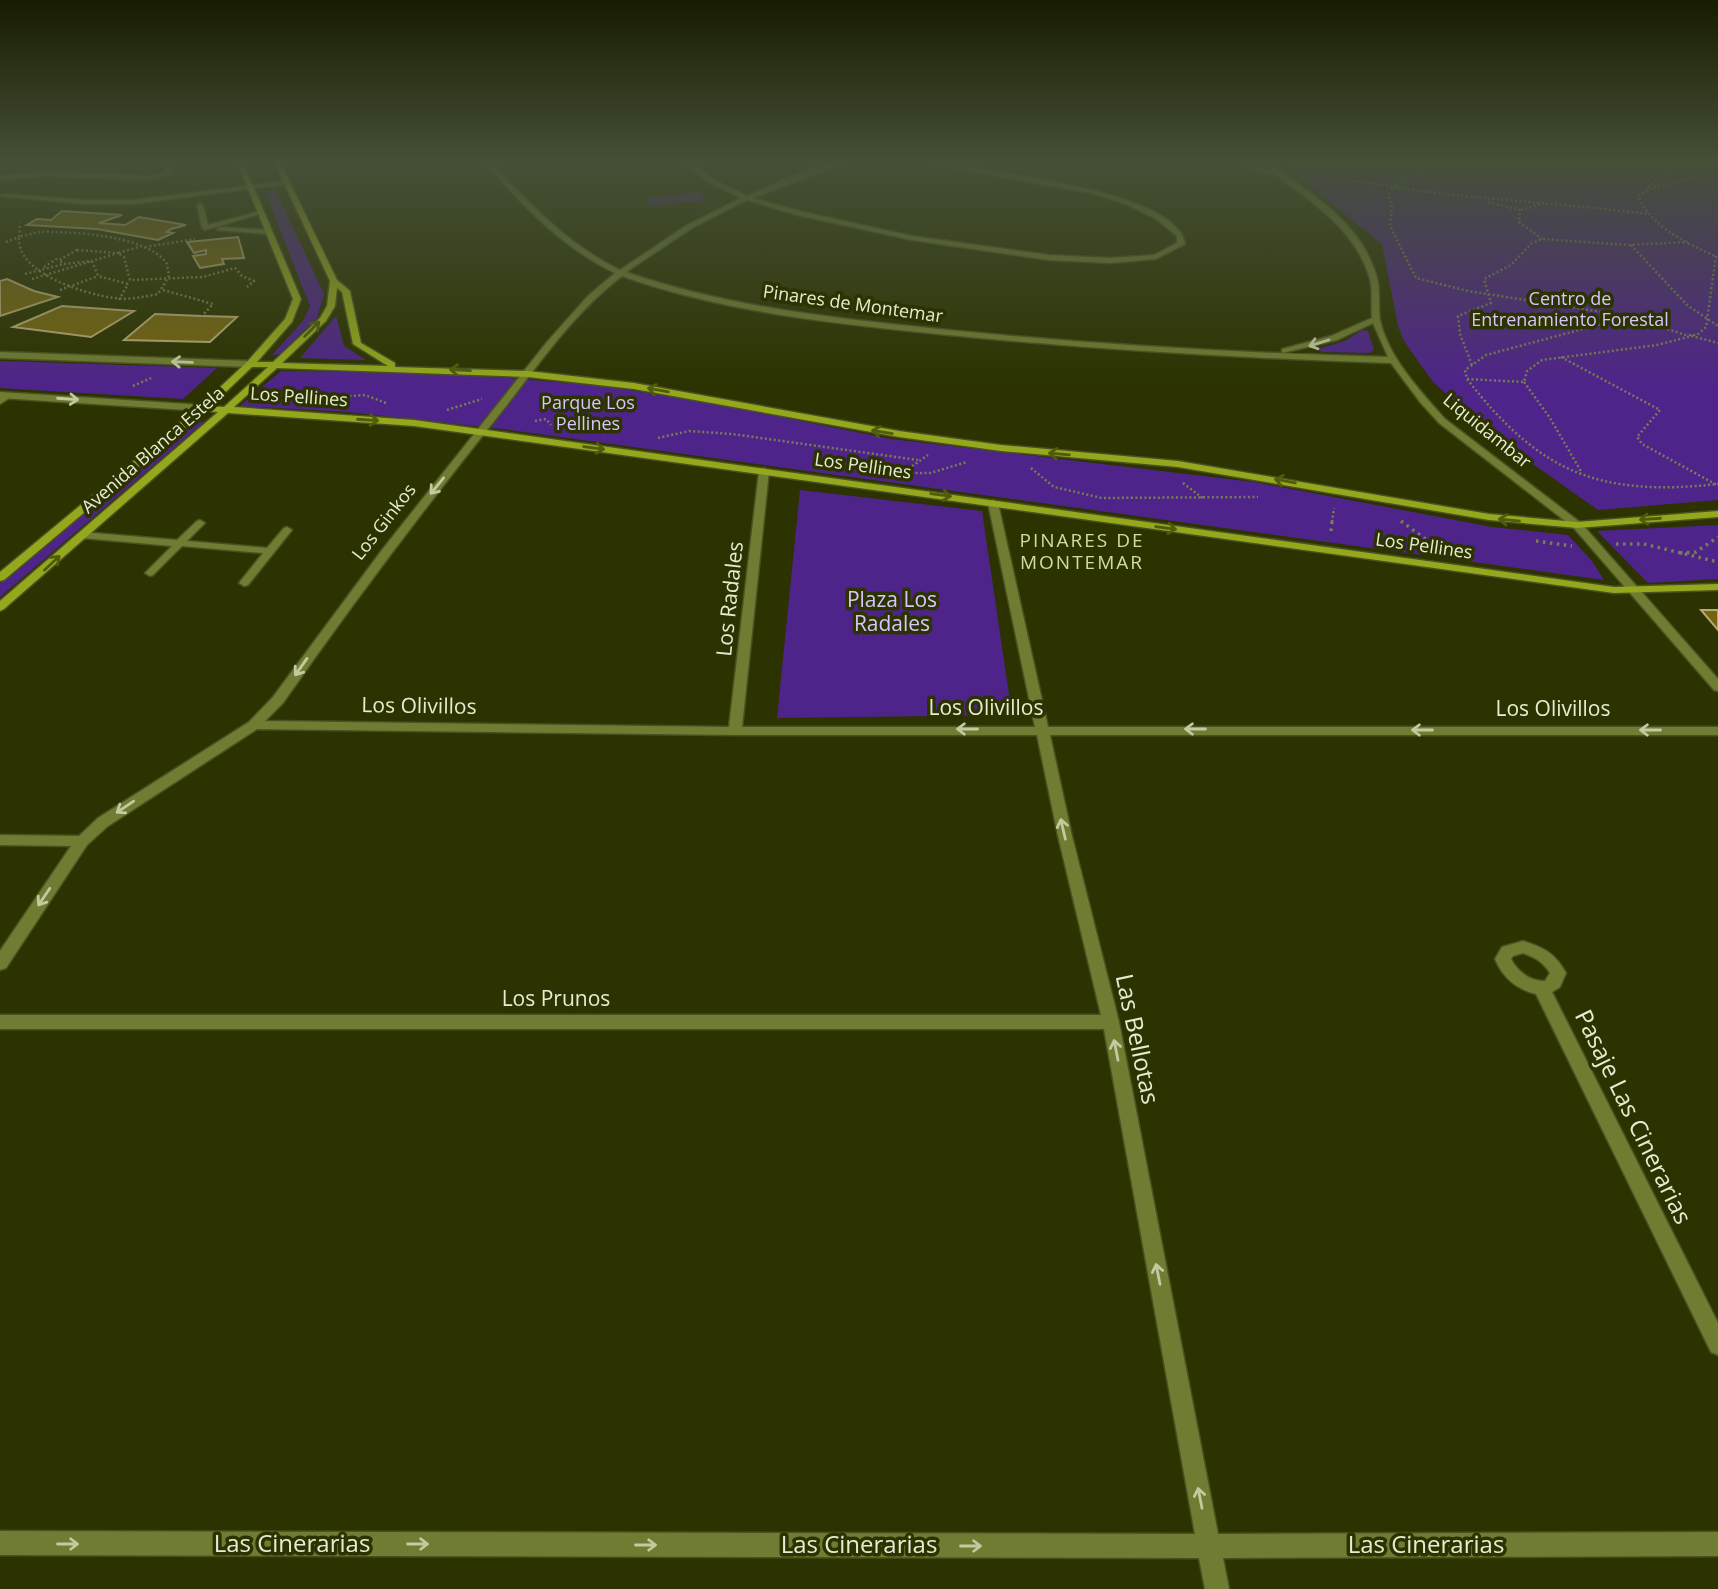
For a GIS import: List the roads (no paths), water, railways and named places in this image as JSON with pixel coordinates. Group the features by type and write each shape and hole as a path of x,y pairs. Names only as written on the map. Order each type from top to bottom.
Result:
{"main road":[{"name":"Avenida Blanca Estela","path":"0,578 203,408 250,363 289,320 297,299 271,236"},
{"path":"312,236 334,281 346,291 352,331 357,344 370,355 400,367"},
{"name":"Avenida Blanca Estela","path":"0,607 227,410 323,319 331,306 334,281"},
{"name":"Los Pellines","path":"250,363 528,374 634,386 848,426 949,441 1178,464 1336,490 1435,510 1577,525 1718,514"},
{"name":"Los Pellines","path":"203,408 414,423 1635,591 1718,587"}],"street":[{"name":"Pinares de Montemar","path":"560,236 620,273 711,297 829,319 994,338 1260,356 1394,360"},
{"name":"Los Ginkos","path":"0,964 82,841 103,822 254,725 278,700 342,608 528,374 562,327 620,273 676,236"},
{"path":"910,236 1072,259 1114,262 1148,260 1166,255 1181,244 1180,236"},
{"name":"Liquidambar","path":"1352,236 1374,280 1376,319 1394,360 1442,421 1577,525 1718,688"},
{"name":"Pinares de Montemar","path":"1260,356 1327,341 1376,319"},
{"name":"Los Pellines","path":"0,355 250,363"},
{"name":"Los Pellines","path":"3,397 203,408"},
{"name":"Los Radales","path":"735,731 764,471"},
{"name":"Las Bellotas","path":"993,503 1041,728 1111,1023 1217,1589"},
{"name":"Los Olivillos","path":"254,725 735,731 1041,728 1718,731"},
{"path":"0,840 82,841"},
{"name":"Pasaje Las Cinerarias","path":"1541,988 1718,1345"},
{"name":"Los Prunos","path":"0,1022 1111,1023"},
{"name":"Las Cinerarias","path":"0,1544 1718,1544"}],"lane":[{"path":"150,573 200,523"},
{"path":"244,583 287,530"},
{"path":"82,536 270,551"}],"district":[{"name":"PINARES DE MONTEMAR","path":"1082,551"}],"park label":[{"name":"Centro de Entrenamiento Forestal","path":"1570,309"},
{"name":"Parque Los Pellines","path":"588,413"},
{"name":"Plaza Los Radales","path":"892,612"}]}
